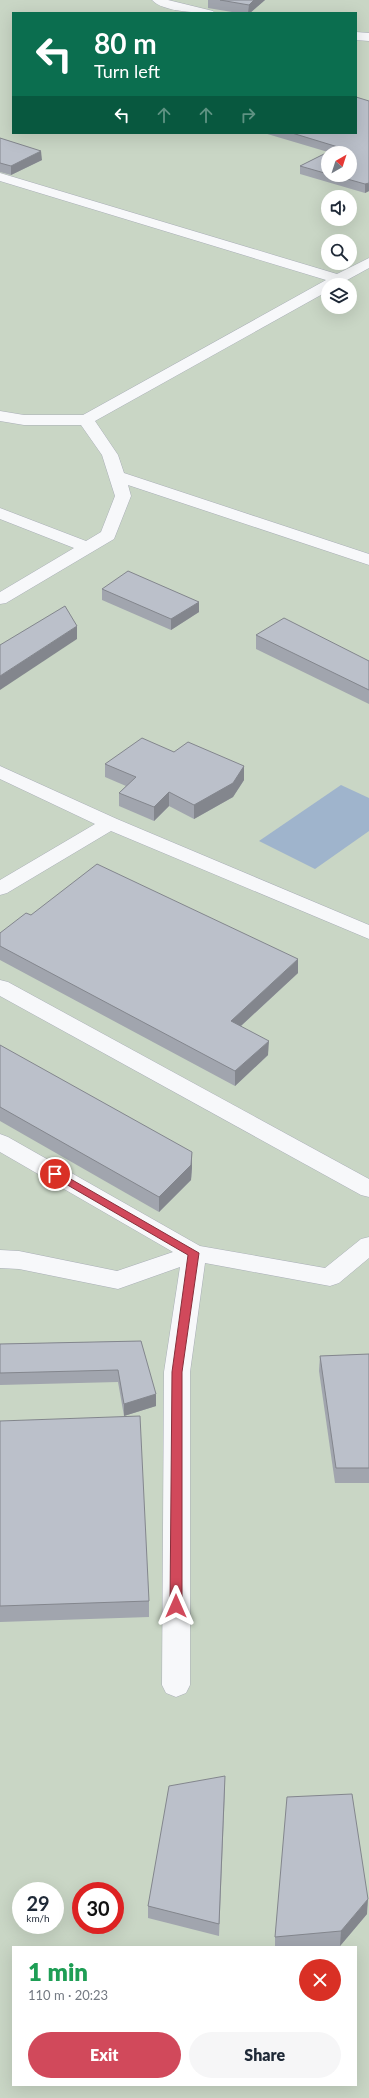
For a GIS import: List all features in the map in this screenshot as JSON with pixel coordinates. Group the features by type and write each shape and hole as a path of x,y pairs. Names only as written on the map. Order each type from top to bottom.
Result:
{"street":[{"path":"158,0 172,5 204,12"},
{"path":"357,36 369,37"},
{"path":"0,177 335,278"},
{"path":"340,278 369,262"},
{"path":"0,416 24,420 86,420 321,289"},
{"path":"0,599 108,535 123,496 110,455 86,420"},
{"path":"117,476 369,560"},
{"path":"0,514 87,547"},
{"path":"0,772 110,823 369,933"},
{"path":"0,888 110,823"},
{"path":"0,987 369,1190"},
{"path":"0,1142 194,1253 330,1277 369,1245"},
{"path":"0,1259 19,1260 118,1280 194,1253"},
{"path":"176,1685 177,1372 194,1253"}],"green space":[{"path":"0,0 369,0 369,2098 0,2098"}],"water":[{"path":"341,785 369,798 369,831 315,869 259,841"}],"building":[{"path":"220,0 254,0 249,5"},
{"path":"357,97 369,101 369,183 365,184 357,182 357,146 335,146 295,134 357,134"},
{"path":"0,138 41,151 11,166 0,163"},
{"path":"321,156 321,172 300,166"},
{"path":"128,571 199,602 171,619 102,589"},
{"path":"65,606 77,626 0,676 0,645"},
{"path":"284,618 369,661 369,690 256,635"},
{"path":"142,738 174,752 188,742 244,766 233,783 194,805 169,792 154,807 119,793 136,777 105,764"},
{"path":"97,864 298,959 231,1021 269,1041 235,1071 0,946 0,933 26,913 31,915"},
{"path":"0,1045 192,1152 191,1165 159,1197 0,1107"},
{"path":"141,1341 156,1394 124,1404 118,1370 0,1373 0,1344"},
{"path":"369,1354 369,1468 336,1468 320,1356"},
{"path":"140,1416 149,1601 0,1606 0,1421"},
{"path":"225,1776 219,1924 148,1906 169,1786"},
{"path":"352,1794 368,1899 341,1931 275,1937 287,1797"}],"route":[{"path":"55,1174 194,1253 177,1372 176,1606"}]}
